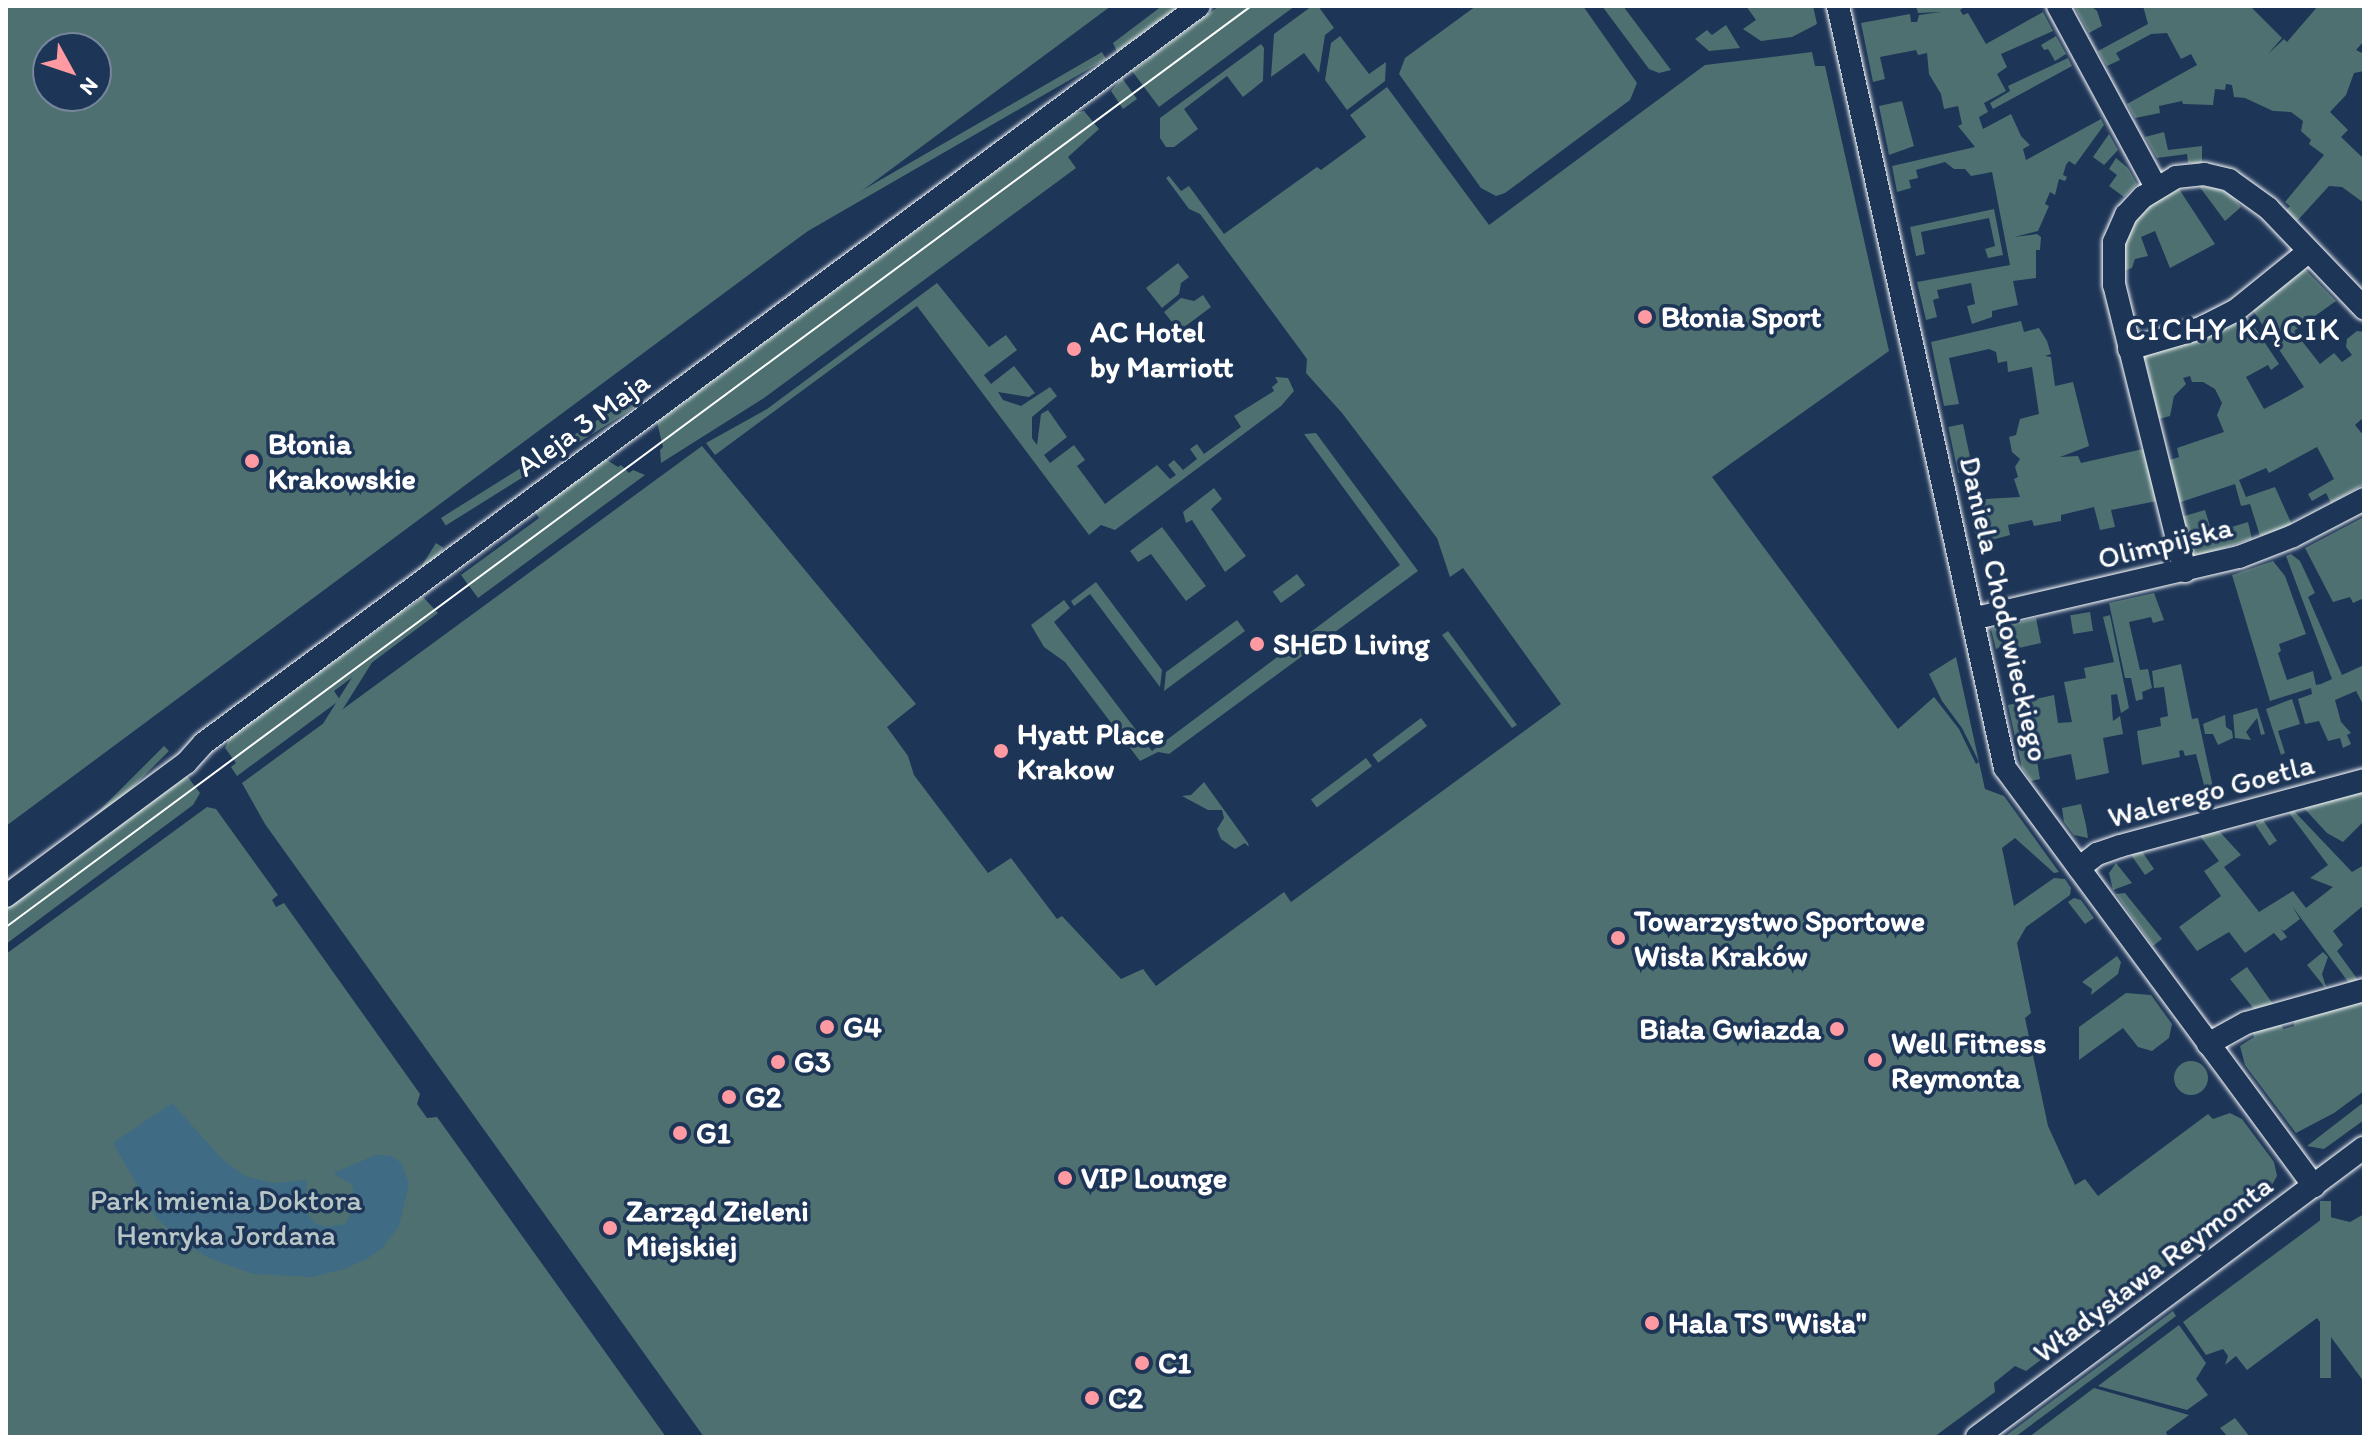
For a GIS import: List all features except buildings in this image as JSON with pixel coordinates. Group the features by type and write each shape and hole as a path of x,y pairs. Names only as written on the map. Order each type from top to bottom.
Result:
{"street":[{"name":"Aleja 3 Maja","path":"6,896 186,763 204,743 1199,6"},
{"name":"Daniela Chodowieckiego","path":"1838,6 2005,768 2314,1186"},
{"path":"2058,6 2156,187"},
{"path":"2185,571 2112,273 2114,242 2126,215 2156,187 2189,175 2229,180 2259,201 2364,308"},
{"path":"2129,349 2185,334 2224,318 2254,299 2309,251"},
{"name":"Olimpijska","path":"1972,619 2185,571 2276,544 2364,499"},
{"name":"Walerego Goetla","path":"2079,868 2097,854 2120,846 2364,780"},
{"path":"2208,1044 2246,1023 2364,990"},
{"name":"Władysława Reymonta","path":"1977,1437 2364,1148"}],"green space":[{"name":"Błonia Krakowskie","path":"6,6 1111,6 6,826"},
{"path":"1162,6 1179,6 1117,52 1113,43"},
{"path":"1219,6 1295,6 1159,107 1132,71"},
{"path":"1312,6 1318,6 1334,28 1325,35 1319,73 1304,53 1271,77 1274,34"},
{"path":"1476,6 1583,6 1637,83 1630,100 1505,193 1496,196 1481,188 1399,74 1405,58"},
{"path":"1602,6 1623,6 1671,70 1659,73 1649,69"},
{"path":"1746,6 1813,6 1817,24 1792,37 1761,41 1743,29 1756,20"},
{"path":"1916,6 1966,6 1960,10 1963,15 1968,13 1986,44 2043,12 2053,31 2001,54 2007,67 1997,74 2006,91 1984,103 1988,112 1979,117 1983,129 2011,114 2021,136 2030,145 2023,149 2026,160 2101,119 2104,125 2075,165 2069,161 2066,165 2063,175 2067,177 2065,181 2059,179 2055,195 2050,192 2045,204 2049,206 2038,231 2014,237 2037,234 2041,237 2040,250 2036,250 2036,278 2013,281 2018,305 1992,311 1992,317 1972,324 1967,306 1975,304 1971,283 1937,290 1939,298 1933,300 1937,317 1926,320 1917,282 2010,265 1992,172 1971,176 1965,169 1954,169 1945,162 1916,170 1918,178 1909,180 1911,188 1897,192 1892,166 1975,147 1958,126 1962,124 1958,106 1944,109 1941,94 1929,74 1927,53 1918,55 1916,50 1880,57 1885,79 1873,82 1861,23 1910,14 1911,22 1917,22 1919,15 1941,12 1918,13"},
{"path":"2074,6 2091,6 2097,11 2102,26 2089,33"},
{"path":"2143,6 2250,6 2282,38 2268,54 2284,39 2287,42 2318,6 2362,6 2364,41 2356,50 2364,54 2364,71 2354,73 2346,95 2330,112 2348,130 2341,137 2364,159 2364,203 2342,187 2329,186 2297,221 2286,210 2290,206 2285,202 2324,155 2309,144 2311,140 2301,131 2303,121 2291,112 2273,111 2245,98 2234,97 2232,85 2226,84 2225,90 2215,89 2213,105 2183,104 2182,101 2159,106 2160,113 2135,118 2127,104 2197,65 2191,54 2181,59 2167,33 2151,34 2116,53 2120,60 2107,66 2098,51 2148,24"},
{"path":"1726,25 1740,48 1709,51 1695,39 1707,30 1712,35"},
{"path":"1340,36 1369,74 1386,62 1385,81 1347,110 1325,80 1331,43"},
{"path":"2056,36 2066,54 2055,61 2048,49 2044,50 2041,45"},
{"path":"1261,44 1264,48 1263,81 1243,97 1227,76 1184,109 1198,129 1174,147 1166,147 1160,138 1160,118"},
{"path":"1102,52 1106,59 622,338 618,332"},
{"name":"Towarzystwo Sportowe Wisła Kraków","path":"1812,52 1815,66 1825,66 1889,351 1712,477 1898,729 1934,697 1959,729 1976,764 1979,762 1985,789 2004,796 2059,872 2054,873 2015,838 2002,848 2014,906 2054,878 2065,879 2071,888 2070,895 2026,927 2017,943 2031,1013 2025,1018 2048,1126 2075,1185 2085,1179 2098,1196 2208,1114 2213,1119 2230,1113 2242,1119 2274,1162 2277,1176 2269,1190 2026,1371 2015,1366 1994,1383 1995,1392 1934,1437 704,1437 265,824 242,783 702,446 916,704 887,727 908,756 914,775 988,873 1011,858 1057,919 1062,916 1121,979 1143,969 1156,986 1284,892 1291,902 1561,704 1463,568 1450,577 1437,538 1342,413 1306,373 1307,359 1200,214 1189,209 1166,178 1169,176 1181,191 1189,186 1224,234 1317,167 1321,170 1366,137 1350,115 1387,87 1489,225 1705,65"},
{"path":"2068,58 2072,66 1993,109 1990,103 2010,91 2008,86"},
{"path":"1122,78 1137,99 1123,109 1111,91"},
{"path":"1902,101 1914,146 1889,155 1879,106"},
{"path":"1084,111 1099,129 1068,157 1076,168 764,398 661,463 660,450 663,447 657,422 1074,113"},
{"path":"2164,132 2168,150 2202,146 2202,163 2188,163 2187,154 2157,158 2145,137"},
{"path":"2109,134 2118,150 2104,165 2093,157"},
{"path":"2116,158 2128,168 2137,184 2124,197 2109,186 2117,175 2109,169"},
{"path":"2199,186 2216,188 2231,195 2241,207 2225,221"},
{"path":"2179,189 2215,244 2170,268 2155,231 2141,237 2148,256 2135,259 2132,268 2123,271 2122,253 2131,225 2145,207"},
{"path":"1994,209 2003,255 1988,258 1985,249 1995,246 1989,218 1921,232 1925,254 1916,256 1910,227"},
{"path":"1178,263 1189,277 1181,283 1179,294 1162,308 1146,288"},
{"path":"2303,267 2336,301 2294,331 2320,364 2334,353 2342,362 2352,355 2346,347 2347,339 2357,331 2364,332 2364,417 2355,425 2364,436 2364,484 2331,503 2326,493 2312,501 2308,494 2334,479 2317,447 2269,473 2266,468 2239,480 2246,497 2275,487 2292,525 2260,536 2250,504 2241,506 2235,484 2178,503 2167,461 2179,457 2177,448 2224,432 2217,415 2222,403 2215,389 2203,382 2192,382 2190,376 2183,378 2186,384 2174,396 2170,416 2159,419 2144,355 2245,313 2279,364 2271,370 2268,365 2246,377 2264,409 2285,398 2304,387 2252,309"},
{"path":"937,283 989,347 1006,335 1017,350 984,375 991,384 1014,366 1035,393 1029,397 998,392 1003,400 1021,406 1050,387 1057,396 1032,417 1032,438 1037,445 1041,414 1048,410 1067,437 1044,455 1050,463 1074,445 1085,460 1077,466 1105,504 1157,465 1170,479 1176,475 1168,465 1174,460 1183,470 1197,459 1190,449 1197,444 1204,454 1241,427 1234,416 1274,391 1272,387 1278,382 1275,377 1288,378 1294,391 1281,406 1115,530 1101,525 1089,535 917,306 715,455 706,443 767,409"},
{"path":"1203,295 1211,307 1179,331 1164,312 1181,298 1194,301"},
{"path":"2021,321 2024,332 2039,328 2047,341 2051,354 2045,356 2051,357 2055,386 2073,382 2089,446 2060,457 2078,456 2081,463 2143,449 2157,501 2111,510 2115,527 2100,530 2094,507 2061,515 2061,521 2034,526 2032,520 2008,525 2010,535 1977,544 1968,500 2020,497 2014,479 2018,477 2015,467 2020,459 2012,452 2009,437 2016,435 2020,419 2039,414 2032,367 2008,372 2007,361 1998,363 1996,352 1989,349 1949,358 1959,404 1944,406 1931,342"},
{"path":"636,396 641,404 446,526 441,518"},
{"path":"1963,424 1973,470 1958,473 1948,427"},
{"path":"1316,433 1418,571 1169,754 1158,752 1140,761 1065,662 1044,647 1031,625 1064,600 1070,608 1054,622 1152,751 1400,565 1304,434"},
{"path":"605,459 618,467 621,465 629,473 633,470 645,475 478,598 461,575 539,518 535,512"},
{"path":"1214,488 1222,499 1211,509 1246,556 1225,572 1192,520 1186,523 1183,512"},
{"path":"2205,510 2212,533 2248,522 2252,539 2197,556 2192,554 2181,517"},
{"path":"2364,517 2364,598 2353,603 2350,597 2333,602 2305,548"},
{"path":"1162,527 1206,586 1186,601 1151,554 1138,562 1130,551"},
{"path":"436,543 444,548 285,802 277,797"},
{"path":"2291,554 2300,561 2315,593 2308,597 2342,675 2364,665 2364,706 2356,691 2335,700 2341,722 2351,733 2347,735 2351,744 2343,748 2340,738 2328,741 2319,721 2305,724 2298,699 2312,694 2311,688 2270,701 2232,575 2273,561 2285,576 2306,634 2279,644 2281,651 2278,653 2287,680 2313,671 2316,685 2321,684 2332,679 2286,556"},
{"path":"1297,574 1305,585 1281,603 1273,592"},
{"path":"1096,582 1162,670 1160,687 1090,594 1074,606 1071,601"},
{"path":"2154,593 2164,620 2153,623 2151,617 2129,622 2140,670 2148,669 2152,688 2142,692 2143,699 2136,701 2131,678 2125,678 2109,603"},
{"path":"423,597 438,613 334,691 340,700 237,776 231,767 236,763 225,748 230,737"},
{"path":"2090,612 2093,631 2073,634 2070,615"},
{"path":"2110,615 2129,708 2121,713 2117,694 2111,695 2113,721 2120,716 2123,734 2103,738 2109,773 2076,780 2071,754 2037,761 2040,779 2031,781 2022,768 2008,705 2054,695 2058,723 2072,722 2064,682 2086,678 2084,668 2114,662 2103,617"},
{"path":"2036,618 2041,643 2019,648 2016,643 1996,649 1991,629"},
{"path":"1237,620 1245,631 1164,691 1166,672"},
{"path":"1448,631 1517,725 1512,728 1442,635"},
{"path":"1956,657 1979,762 1929,674"},
{"path":"2181,664 2192,719 2198,718 2214,792 2206,793 2196,754 2185,756 2183,750 2179,751 2180,757 2142,765 2137,731 2161,726 2160,718 2168,716 2164,687 2154,688 2152,671"},
{"path":"2292,699 2300,724 2278,731 2285,753 2281,755 2266,709"},
{"path":"2257,708 2265,734 2261,735 2257,718 2246,732 2251,740 2235,738 2233,715"},
{"path":"2225,715 2226,727 2232,731 2233,738 2218,745 2213,734 2205,734 2203,724"},
{"path":"1421,718 1427,726 1378,763 1372,755"},
{"path":"164,746 169,751 30,890 25,885"},
{"path":"1366,758 1372,766 1317,808 1311,800"},
{"path":"184,772 200,793 193,805 6,944 6,903"},
{"path":"1204,782 1249,847 1245,843 1235,849 1221,839 1217,829 1224,818 1222,810 1208,810 1182,796 1191,795"},
{"path":"2364,788 2364,821 2343,842 2327,833 2301,805"},
{"path":"2081,804 2088,838 2074,835 2064,822 2062,808"},
{"name":"Park imienia Doktora Henryka Jordana","path":"207,807 216,809 278,895 272,900 276,907 284,903 420,1094 417,1104 427,1118 437,1117 666,1437 6,1437 6,954"},
{"path":"2294,811 2352,872 2364,865 2364,905 2333,931 2343,945 2337,951 2358,980 2349,983 2292,906 2300,919 2284,931 2281,929 2287,937 2281,941 2274,933 2245,953 2229,932 2197,951 2179,927 2221,896 2204,871 2219,861 2200,836 2219,831 2241,855 2224,867 2259,912 2293,891 2306,908 2333,887 2310,878 2328,865 2289,813"},
{"path":"2263,820 2277,841 2270,846 2256,825"},
{"path":"2141,850 2154,869 2145,875 2129,852"},
{"path":"2116,863 2132,883 2113,890 2109,873"},
{"path":"2125,893 2162,939 2153,946 2116,894"},
{"path":"2074,898 2081,900 2094,918 2085,924 2068,902"},
{"path":"2323,952 2328,957 2322,974 2327,990 2307,965"},
{"path":"2117,956 2121,962 2118,974 2091,995 2092,989 2082,982"},
{"path":"2247,967 2273,1004 2254,1009 2230,979"},
{"path":"2126,993 2151,995 2172,1024 2169,1038 2152,1051 2138,1047 2123,1028 2079,1060 2079,1027"},
{"path":"2364,1001 2364,1091 2334,1113 2296,1133 2245,1065 2240,1046 2254,1037 2253,1032 2281,1024 2283,1029 2294,1026 2294,1021"},
{"path":"2191,1061 2203,1066 2208,1078 2203,1090 2191,1095 2179,1090 2174,1078 2179,1066"},
{"path":"2364,1102 2364,1120 2324,1149 2307,1146"},
{"path":"2320,1201 2331,1201 2331,1378 2320,1378"},
{"path":"2364,1214 2364,1382 2317,1318 2247,1370 2236,1356 2225,1365 2228,1356 2223,1349 2206,1355 2183,1322 2326,1216 2350,1222"},
{"path":"2173,1311 2176,1316 2050,1411 2015,1437 2004,1437"},
{"path":"2179,1325 2206,1363 2196,1379 2208,1395 2187,1410 2098,1386"},
{"path":"2094,1388 2189,1415 2166,1432 2168,1437 2029,1437"},
{"path":"2235,1418 2250,1437 2228,1437 2220,1428"}],"water":[{"path":"172,1103 222,1159 245,1176 273,1183 307,1180 305,1210 315,1223 326,1227 345,1224 356,1204 352,1185 333,1173 376,1155 392,1156 402,1164 409,1184 399,1226 382,1248 367,1259 312,1277 253,1274 209,1258 179,1240 155,1216 113,1143"}],"tram line":[{"path":"6,927 1251,6"}],"place":[{"name":"Błonia Sport","path":"1645,317"},
{"name":"AC Hotel by Marriott","path":"1074,349"},
{"name":"Błonia Krakowskie","path":"252,461"},
{"name":"SHED Living","path":"1257,644"},
{"name":"Hyatt Place Krakow","path":"1001,751"},
{"name":"Towarzystwo Sportowe Wisła Kraków","path":"1618,938"},
{"name":"G4","path":"827,1027"},
{"name":"Biała Gwiazda","path":"1837,1029"},
{"name":"Well Fitness Reymonta","path":"1875,1060"},
{"name":"G3","path":"778,1062"},
{"name":"G2","path":"729,1097"},
{"name":"G1","path":"680,1133"},
{"name":"VIP Lounge","path":"1065,1178"},
{"name":"Zarząd Zieleni Miejskiej","path":"610,1228"},
{"name":"Hala TS \"Wisła\"","path":"1652,1323"},
{"name":"C1","path":"1142,1363"},
{"name":"C2","path":"1092,1398"}],"district":[{"name":"CICHY KĄCIK","path":"2233,329"}]}
